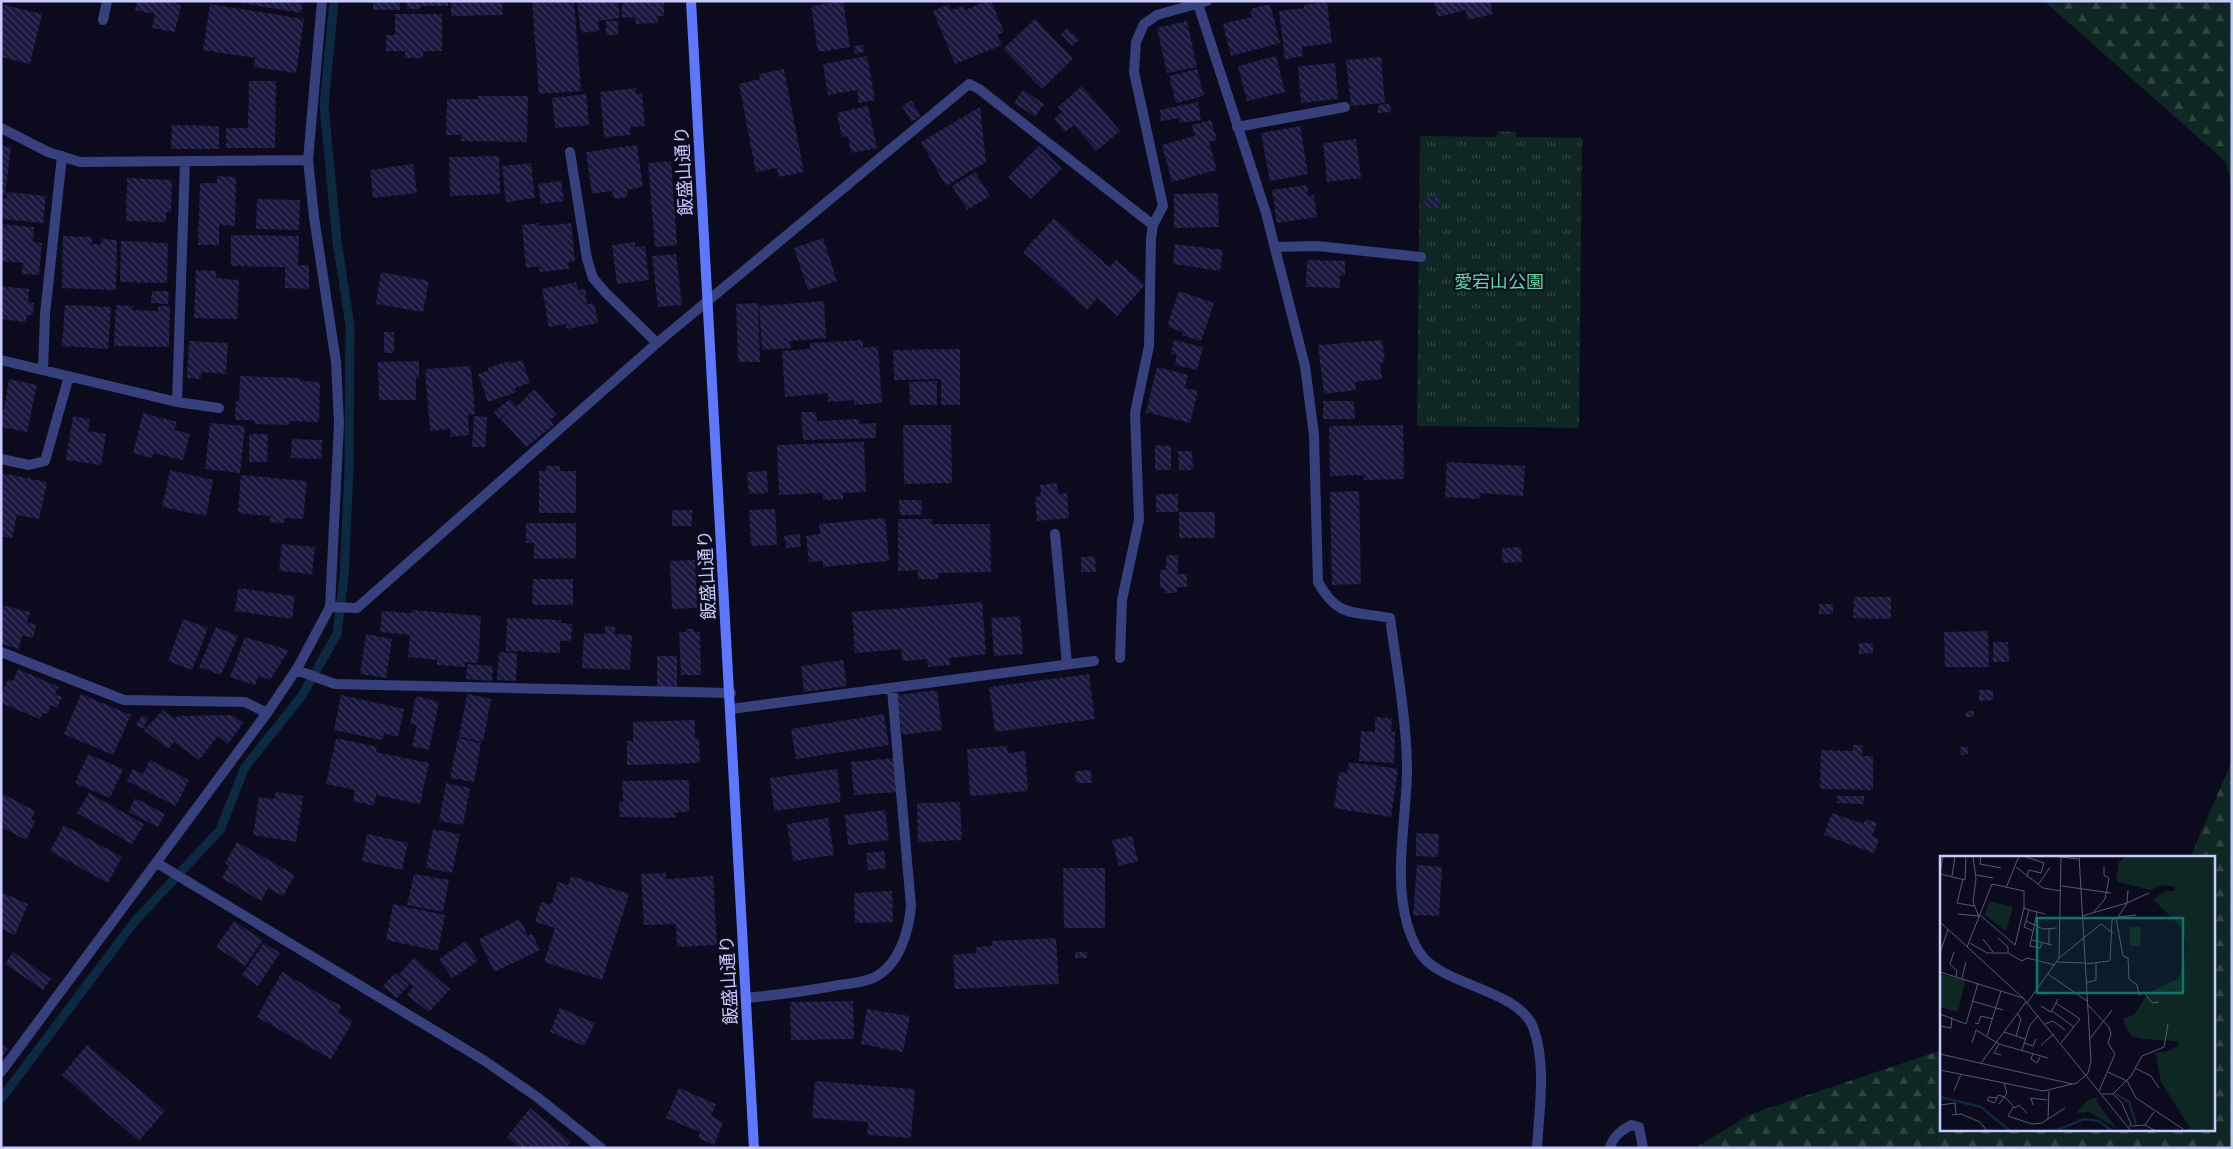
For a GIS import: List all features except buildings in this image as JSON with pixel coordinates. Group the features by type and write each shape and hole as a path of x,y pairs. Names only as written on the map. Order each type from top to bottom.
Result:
{"street":[{"path":"103,20 107,1"},
{"path":"1,1072 267,713 296,670 330,607 339,423 336,362 314,217 308,160 322,1"},
{"name":"飯盛山通り","path":"691,1 731,693 754,1148"},
{"path":"1120,658 1122,600 1139,520 1135,413 1149,346 1151,238 1153,225 1162,206 1134,72 1136,42 1144,24 1157,15 1202,2 1237,127 1275,247 1306,366 1312,411 1318,582 1327,599 1351,614 1390,618 1403,712 1407,771 1402,905 1409,930 1424,958 1440,969 1524,1012 1532,1027 1539,1051 1540,1088 1537,1148"},
{"path":"330,607 357,608 707,301 969,84 979,89 1153,225"},
{"path":"1237,127 1344,107"},
{"path":"1,128 48,152 80,162 308,160"},
{"path":"570,152 587,259 593,278 658,343"},
{"path":"43,370 45,314 62,156"},
{"path":"177,402 186,161"},
{"path":"1275,247 1317,246 1421,257"},
{"path":"1,360 177,402 219,408"},
{"path":"1,459 29,465 45,461 69,376"},
{"path":"1055,534 1067,664"},
{"path":"1,652 124,700 245,702 267,713"},
{"path":"731,709 1094,661"},
{"path":"296,670 336,684 731,693"},
{"path":"746,998 799,993 874,978 900,950 909,927 911,906 892,688"},
{"path":"157,863 485,1061 537,1097 601,1148"},
{"path":"1610,1148 1611,1141 1619,1132 1631,1125 1639,1127 1643,1148"}],"green space":[{"path":"2044,1 2232,1 2232,187 2226,162"},
{"name":"愛宕山公園","path":"1498,131 1516,132 1516,137 1582,138 1579,428 1417,426 1420,136 1497,137"},
{"path":"2232,761 2232,1148 1695,1148 1751,1114 1940,1051 1940,1132 2216,1132 2216,856 2191,856"}],"waterway":[{"path":"1,1099 135,921 220,830 245,767 301,697 337,634 344,577 349,470 350,326 337,241 324,106 334,1"}]}
